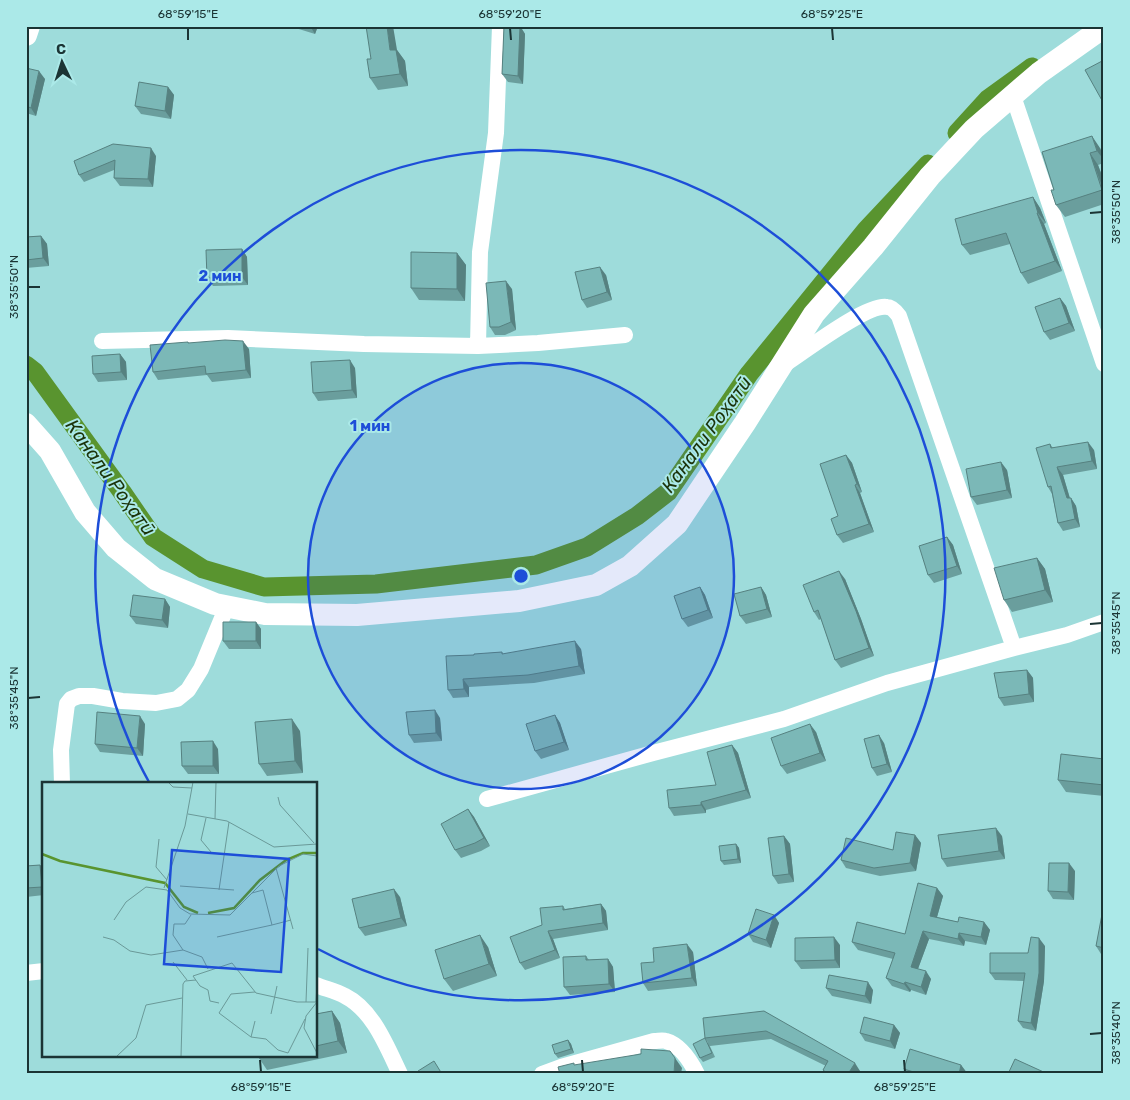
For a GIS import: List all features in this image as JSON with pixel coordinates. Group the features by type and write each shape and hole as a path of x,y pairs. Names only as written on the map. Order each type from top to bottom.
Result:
{"street":[{"path":"26,36 29,26"},
{"path":"478,346 480,252 496,133 500,26"},
{"path":"26,424 50,451 85,512 116,548 155,579 215,604 265,614 357,615 519,601 596,585 630,566 677,524 745,423 814,314 873,247 930,176 974,129 1039,74 1104,27"},
{"path":"1013,96 1104,364"},
{"path":"781,367 826,336 877,307 886,306 893,309 899,316 1014,648"},
{"path":"102,342 228,338 364,344 478,346 538,344 624,335"},
{"path":"62,782 61,750 67,704 71,699 79,696 93,696 122,701 156,703 176,699 188,690 201,670 227,606"},
{"path":"487,799 784,719 887,683 1067,635 1104,622"},
{"path":"26,974 42,971"},
{"path":"318,986 346,996 361,1007 379,1031 400,1074"},
{"path":"542,1074 654,1041 666,1041 680,1049 692,1062 697,1074"}],"building":[{"path":"366,26 387,26 390,50 396,50 400,74 370,78 367,59 371,59"},
{"path":"504,26 520,26 518,76 502,74"},
{"path":"1104,60 1104,104 1085,70"},
{"path":"26,68 39,71 31,108 26,106"},
{"path":"139,82 168,87 165,111 135,106"},
{"path":"1092,136 1097,151 1090,153 1102,190 1056,205 1051,190 1054,190 1042,152"},
{"path":"113,144 151,148 148,179 114,178 115,160 79,175 74,161"},
{"path":"1033,197 1055,261 1021,273 1006,233 962,245 955,219"},
{"path":"41,236 43,258 26,260 26,237"},
{"path":"242,249 242,277 207,278 206,250"},
{"path":"411,252 457,253 457,289 411,288"},
{"path":"600,267 607,292 582,300 575,272"},
{"path":"506,281 511,322 499,327 490,327 486,283"},
{"path":"1060,298 1069,323 1044,332 1035,307"},
{"path":"225,340 243,341 246,370 206,374 205,366 153,372 150,345"},
{"path":"120,354 121,372 93,374 92,356"},
{"path":"350,360 352,390 313,393 311,362"},
{"path":"1088,442 1092,461 1057,467 1067,498 1071,498 1075,519 1058,523 1051,486 1048,487 1036,448 1050,444 1051,448"},
{"path":"846,455 869,524 837,535 831,519 838,516 820,464"},
{"path":"1001,462 1007,490 971,497 966,469"},
{"path":"947,537 957,566 928,575 919,546"},
{"path":"1037,558 1045,590 1004,600 994,568"},
{"path":"839,571 869,648 835,660 818,610 814,612 803,585"},
{"path":"700,587 708,610 682,619 674,596"},
{"path":"761,587 767,609 740,616 734,594"},
{"path":"133,595 165,599 162,620 130,616"},
{"path":"223,622 256,622 256,641 223,641"},
{"path":"575,641 579,666 528,675 463,679 464,689 448,690 446,656 502,652 502,654"},
{"path":"1027,670 1029,694 999,698 994,673"},
{"path":"435,710 436,733 409,735 406,712"},
{"path":"97,712 140,716 137,748 95,744"},
{"path":"555,715 564,742 535,751 526,724"},
{"path":"292,719 295,761 259,764 255,722"},
{"path":"810,724 820,753 781,766 771,738"},
{"path":"879,735 887,764 872,768 864,739"},
{"path":"213,741 213,766 182,766 181,742"},
{"path":"732,745 746,790 701,802 701,805 669,808 667,790 716,785 707,752"},
{"path":"1061,754 1104,759 1104,785 1058,780"},
{"path":"468,809 484,838 455,850 441,824"},
{"path":"996,828 999,851 942,859 938,835"},
{"path":"896,832 915,835 910,863 874,868 841,860 846,838 893,850"},
{"path":"784,836 789,874 773,876 768,838"},
{"path":"736,844 738,859 721,861 719,846"},
{"path":"1049,863 1069,863 1068,892 1048,891"},
{"path":"40,865 42,887 26,888 26,866"},
{"path":"918,883 937,888 930,916 958,922 959,917 984,922 981,937 959,933 958,939 923,931 911,967 926,971 921,987 886,978 895,953 852,942 857,922 905,934"},
{"path":"394,889 401,918 359,928 352,899"},
{"path":"601,904 603,923 548,931 555,950 520,963 510,937 542,925 540,908 563,906 563,910"},
{"path":"756,909 774,915 766,940 748,934"},
{"path":"1104,909 1104,948 1096,946"},
{"path":"480,935 489,964 444,979 435,950"},
{"path":"834,937 835,960 795,961 795,938"},
{"path":"1031,937 1039,938 1039,973 1031,1023 1018,1021 1025,973 990,973 990,953 1028,953"},
{"path":"687,944 692,978 643,983 641,963 654,962 653,948"},
{"path":"586,956 586,960 608,959 609,984 564,987 563,957"},
{"path":"829,975 868,982 865,996 826,988"},
{"path":"332,1011 338,1041 318,1046 318,1014"},
{"path":"764,1011 855,1063 848,1074 828,1074 823,1070 828,1061 766,1031 705,1038 703,1018"},
{"path":"864,1017 894,1025 890,1041 860,1033"},
{"path":"705,1038 712,1053 700,1058 693,1044"},
{"path":"568,1040 571,1049 555,1054 552,1045"},
{"path":"641,1049 670,1051 675,1058 674,1074 560,1074 558,1067 641,1054"},
{"path":"910,1049 961,1065 959,1074 920,1074 904,1069"},
{"path":"1015,1059 1048,1074 1008,1074"},
{"path":"434,1061 442,1074 420,1074 418,1071"}],"waterway":[{"name":"Канали Роҳатӣ","path":"957,133 988,99 1032,67"},
{"name":"Канали Роҳатӣ","path":"26,365 35,372 153,537 203,569 264,587 376,584 536,565 587,547 637,516 668,492 749,374 866,230 928,164"}]}
